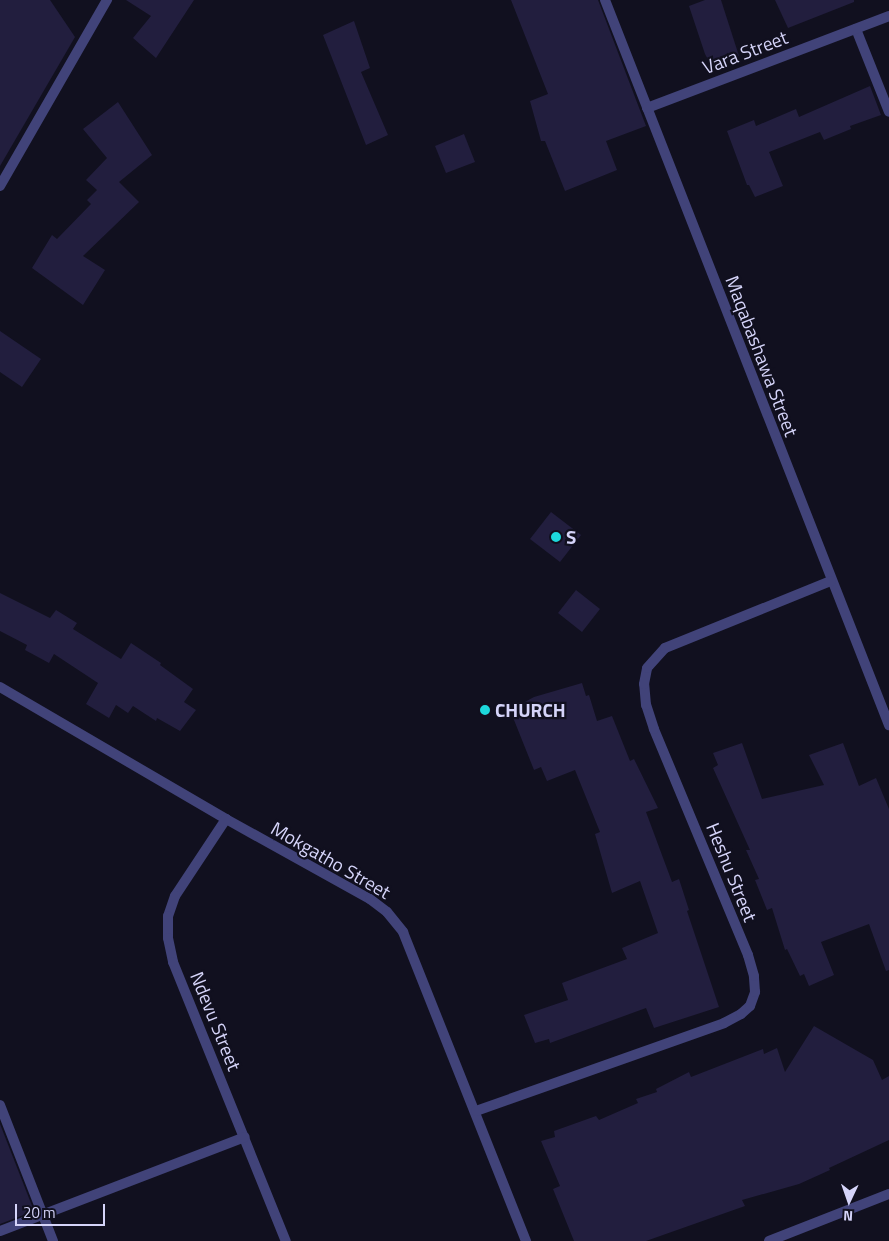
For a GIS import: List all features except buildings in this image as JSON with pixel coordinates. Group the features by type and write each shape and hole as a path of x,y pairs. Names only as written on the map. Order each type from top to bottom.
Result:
{"street":[{"path":"0,186 107,0"},
{"name":"Maqabashawa Street","path":"605,0 889,725"},
{"name":"Vara Street","path":"647,108 889,16"},
{"path":"856,29 889,112"},
{"name":"Heshu Street","path":"476,1111 724,1023 741,1014 750,1006 755,992 754,976 748,955 654,728 646,705 644,684 648,668 665,648 831,581"},
{"name":"Mokgatho Street","path":"0,687 226,819 370,899 387,912 403,932 476,1111 526,1241"},
{"name":"Ndevu Street","path":"226,819 176,896 168,916 168,938 173,962 286,1241"},
{"path":"0,1105 53,1241"},
{"path":"0,1231 245,1137"},
{"path":"769,1241 889,1194"}],"place":[{"name":"S","path":"556,537"},
{"name":"CHURCH","path":"485,710"}]}
